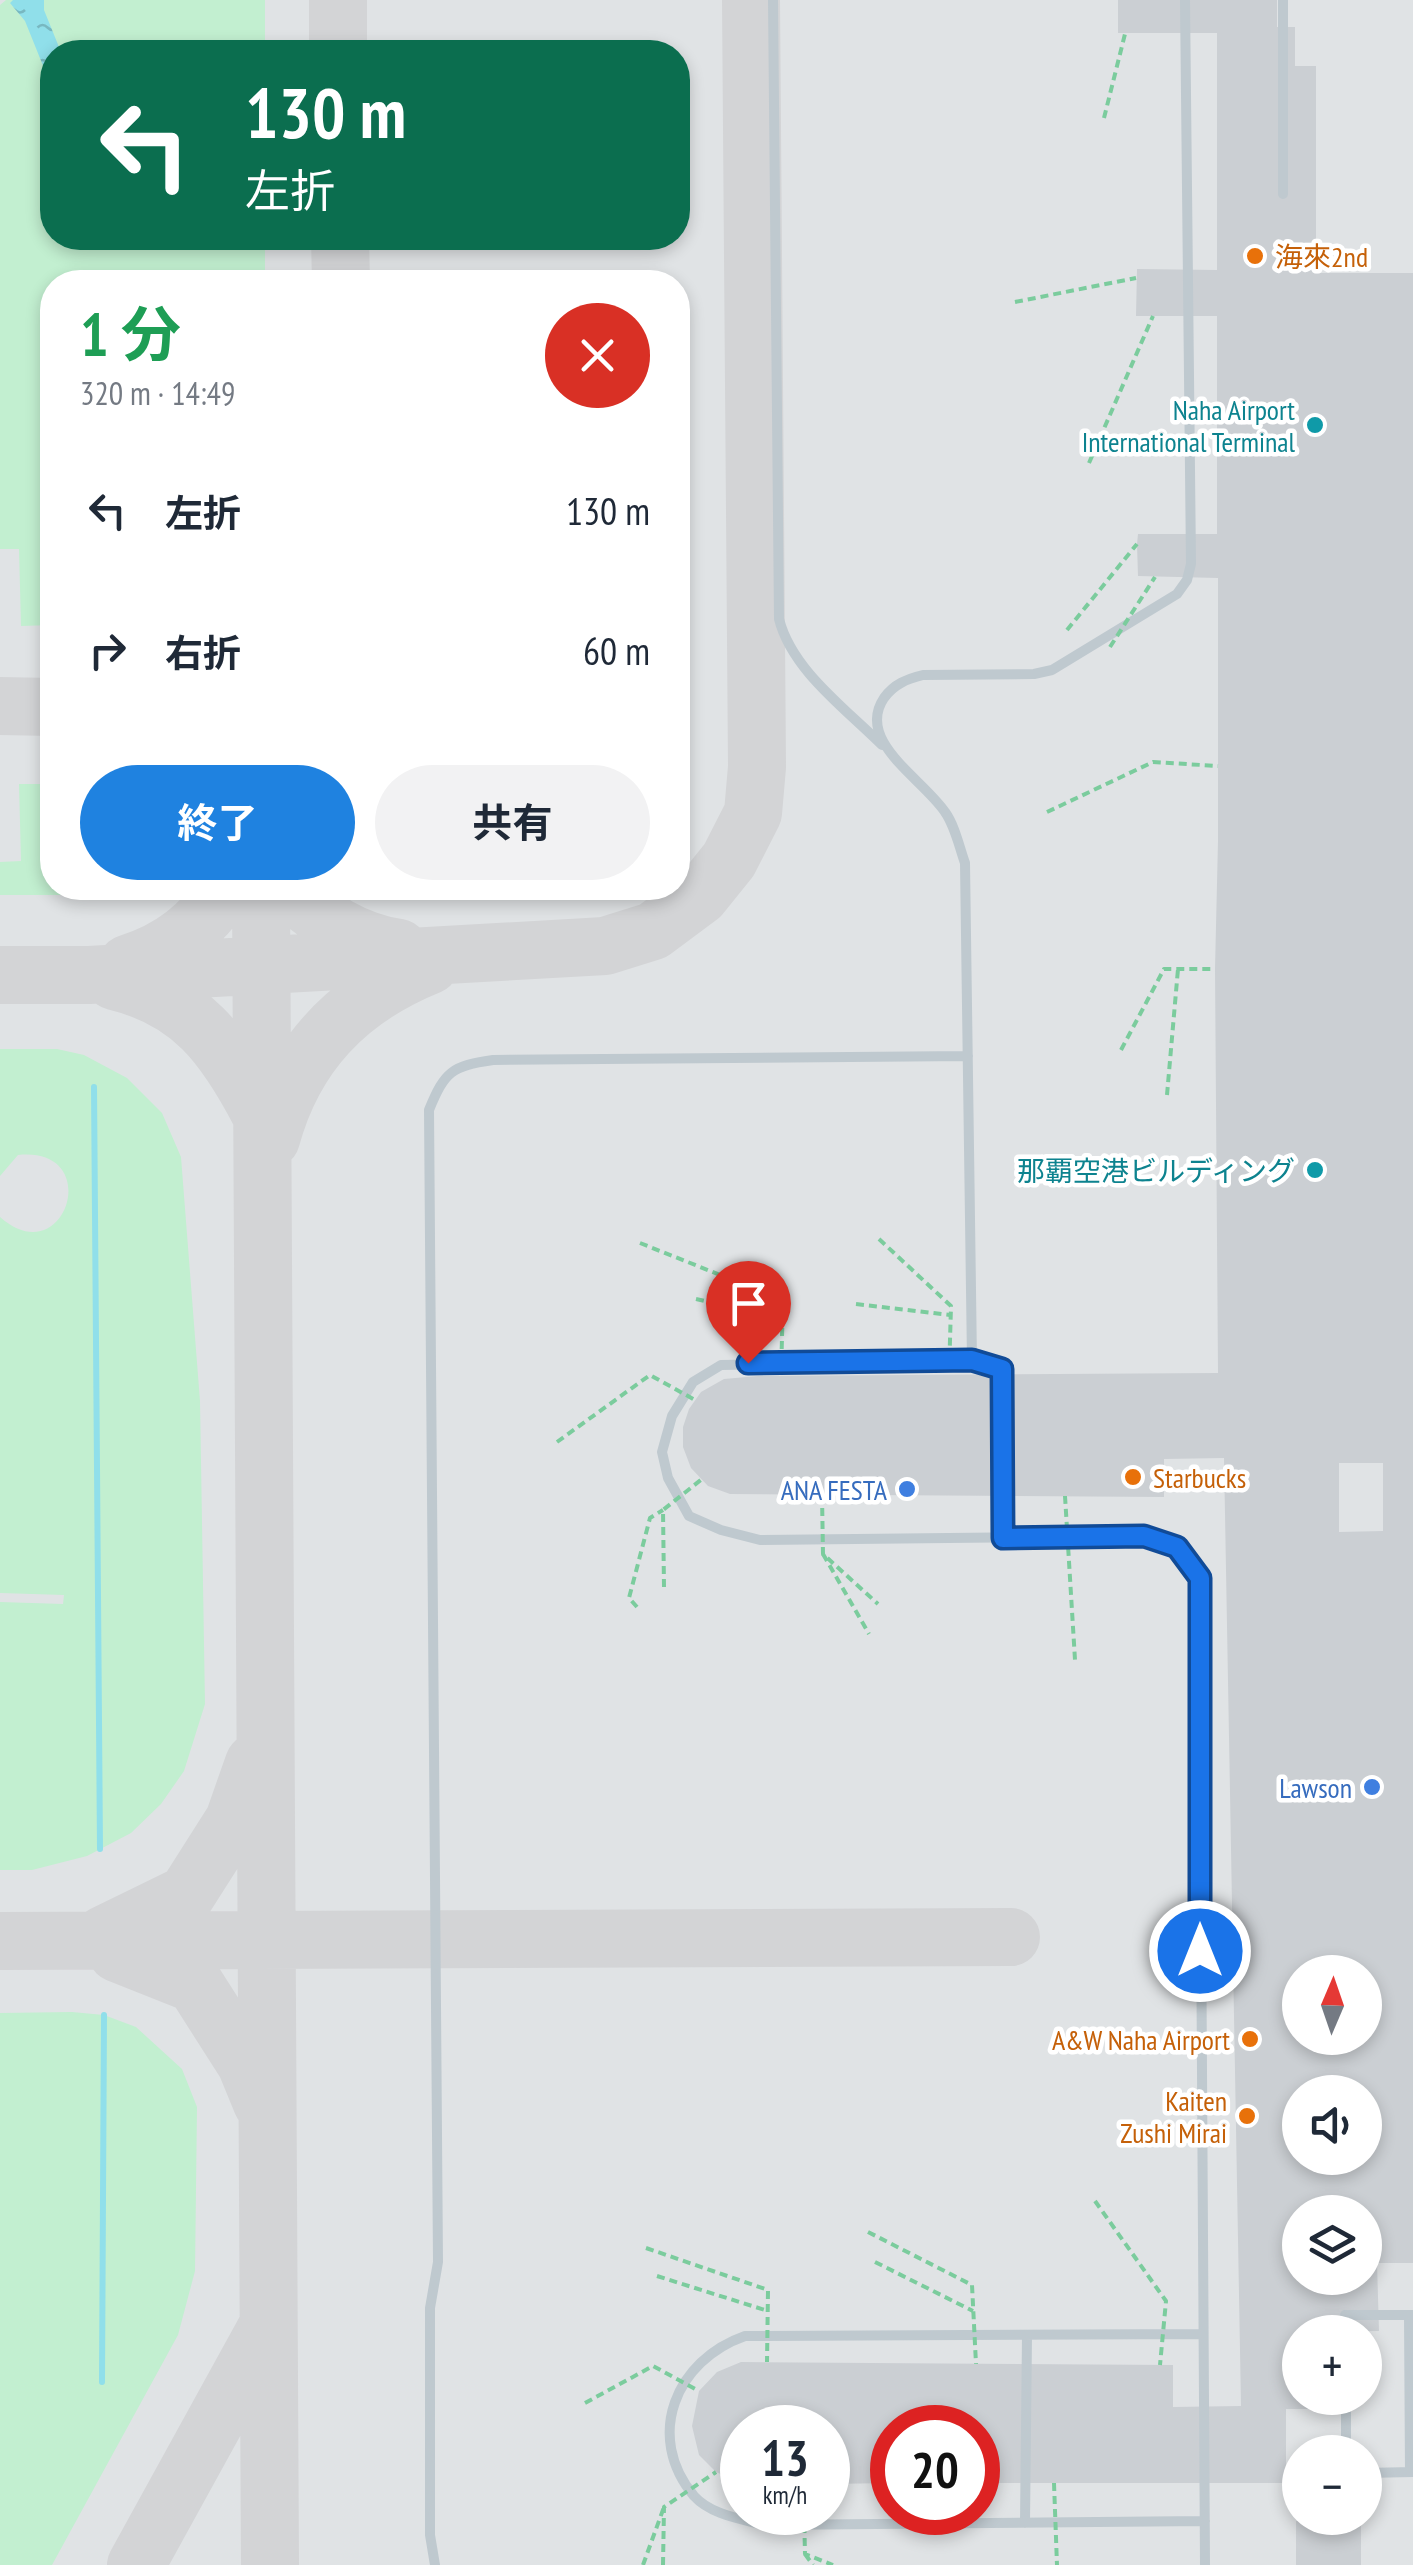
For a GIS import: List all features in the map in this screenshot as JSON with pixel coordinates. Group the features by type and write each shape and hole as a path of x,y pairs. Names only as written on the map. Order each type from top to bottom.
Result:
{"lane":[{"path":"773,0 779,619 784,639 798,660 924,786 948,816 965,863 972,1360"},
{"path":"886,749 876,725 878,707 891,689 908,678 1052,670 1177,594 1187,580 1191,564 1185,0"},
{"path":"1283,0 1283,194"},
{"path":"435,2565 430,2516 430,2308 438,2242 429,1110 441,1081 460,1065 494,1060 968,1056"},
{"path":"1003,1538 1002,1369 972,1360 721,1365 694,1382 672,1416 662,1452 668,1478 689,1516 720,1530 760,1540 1003,1538 1144,1536 1177,1547 1200,1578 1205,2565"},
{"path":"1378,2315 1411,2314 1412,2472 1382,2473"},
{"path":"1204,2334 745,2336 724,2343 698,2365 678,2391 670,2415 674,2460 696,2498 721,2514 764,2525 1205,2521"},
{"path":"1025,2522 1027,2335"}],"path":[{"path":"1104,118 1125,34"},
{"path":"1015,302 1136,278"},
{"path":"1089,463 1153,316"},
{"path":"1067,630 1138,544"},
{"path":"1110,648 1155,576"},
{"path":"1047,812 1153,762 1218,766"},
{"path":"1121,1050 1164,969 1215,968"},
{"path":"1167,1095 1178,969"},
{"path":"878,1239 951,1306 949,1374"},
{"path":"640,1243 782,1300 782,1375"},
{"path":"696,1298 782,1319"},
{"path":"856,1304 950,1315"},
{"path":"556,1442 650,1375 695,1400"},
{"path":"637,1606 630,1598 650,1518 702,1480"},
{"path":"822,1494 823,1554 868,1634"},
{"path":"1064,1496 1075,1660"},
{"path":"662,1510 664,1588"},
{"path":"823,1554 878,1604"},
{"path":"1095,2201 1166,2301 1160,2364"},
{"path":"868,2232 972,2285 976,2364"},
{"path":"646,2248 768,2290 767,2362"},
{"path":"876,2262 974,2310"},
{"path":"658,2276 768,2311"},
{"path":"584,2403 653,2366 699,2391"},
{"path":"643,2565 664,2507 716,2472"},
{"path":"1054,2483 1057,2565"},
{"path":"663,2565 664,2507"},
{"path":"805,2535 805,2554 813,2565"},
{"path":"805,2554 833,2565"}],"shaded area":[{"path":"0,0 1413,0 1413,2565 0,2565"}],"green space":[{"path":"6,0 265,0 265,40 40,40 40,250 265,250 265,270 40,270 40,625 21,626 19,549 0,549 0,5"},
{"path":"19,784 40,784 40,895 0,895 0,862 21,861"},
{"path":"0,1049 57,1049 84,1055 127,1078 162,1113 181,1157 200,1401 205,1704 184,1771 161,1804 131,1833 87,1856 32,1870 0,1870 0,1602 63,1604 64,1595 0,1593 0,1217 23,1231 43,1231 57,1220 66,1204 68,1186 61,1169 45,1157 18,1155 0,1176"},
{"path":"0,2013 104,2015 136,2027 182,2069 197,2107 195,2271 178,2335 52,2565 0,2565"}],"water":[{"path":"44,0 56,40 40,40 40,58 25,21 10,3"}],"building":[{"name":"那覇空港ビルディング","path":"1118,0 1277,0 1277,27 1295,27 1295,66 1316,66 1316,273 1413,273 1413,2263 1382,2263 1382,2195 1282,2195 1282,2295 1378,2295 1379,2315 1282,2315 1282,2415 1286,2415 1286,2435 1282,2435 1282,2483 1000,2483 1000,2405 870,2405 870,2483 850,2484 850,2405 720,2405 720,2474 699,2455 692,2426 699,2391 717,2372 741,2362 1173,2365 1173,2407 1241,2406 1224,1458 1164,1459 1164,1497 730,1494 708,1486 691,1468 683,1447 683,1427 689,1409 701,1392 724,1379 1218,1373 1218,578 1138,576 1137,544 1138,534 1217,534 1217,316 1136,316 1137,269 1217,270 1217,33 1118,33","holes":["1339,1463 1383,1463 1383,1531 1339,1532"]},
{"path":"1296,2535 1361,2535 1361,2565 1296,2565"}],"waterway":[{"path":"94,1087 100,1849"},
{"path":"102,2382 104,2015"}],"taxiway":[{"path":"338,0 338,40"},
{"path":"0,975 89,975 605,946 653,931 700,896 729,860 753,813 757,767 751,0"},
{"path":"340,250 341,270"},
{"path":"0,706 40,707"},
{"path":"127,964 158,952 184,935 218,900"},
{"path":"261,900 270,2565"},
{"path":"301,900 338,927 399,948"},
{"path":"271,1139 294,1081 328,1032 374,994 430,965"},
{"path":"114,981 164,1000 203,1029 233,1067 260,1113"},
{"path":"103,1935 187,1894 234,1820 254,1763"},
{"path":"0,1941 1011,1937"},
{"path":"117,1953 195,1984 246,2064 262,2103"},
{"path":"136,2565 266,2329"}],"place":[{"name":"海來2nd","path":"1255,256"},
{"name":"Naha Airport International Terminal","path":"1315,425"},
{"name":"那覇空港ビルディング","path":"1315,1170"},
{"name":"Starbucks","path":"1133,1477"},
{"name":"ANA FESTA","path":"907,1489"},
{"name":"Lawson","path":"1372,1787"},
{"name":"A&W Naha Airport","path":"1250,2039"},
{"name":"Kaiten Zushi Mirai","path":"1247,2116"}],"route":[{"path":"748,1363 972,1360 1002,1369 1003,1538 1144,1536 1177,1547 1200,1578 1200,1951"}]}
